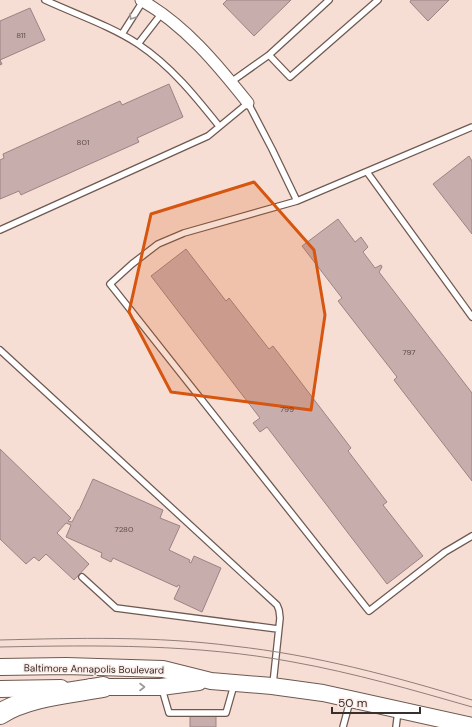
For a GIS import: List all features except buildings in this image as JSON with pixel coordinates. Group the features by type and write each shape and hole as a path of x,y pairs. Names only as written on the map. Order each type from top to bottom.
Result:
{"highway":[{"path":"0,714 15,706 34,700 103,687"}],"main road":[{"name":"Baltimore Annapolis Boulevard","path":"0,667 66,666 163,669 211,680 323,693 398,709 435,720 472,726"},
{"name":"Baltimore Annapolis Boulevard","path":"0,689 161,687 211,680"}],"street":[{"path":"146,1 179,26 211,58 248,103"}],"lane":[{"path":"45,0 122,34 138,44 180,78 219,126"},
{"path":"231,82 269,54 329,0"},
{"path":"269,54 290,77 378,0"},
{"path":"122,34 146,1"},
{"path":"138,44 162,13"},
{"path":"0,230 208,136 248,103 297,201"},
{"path":"472,128 297,201 184,233 158,244 132,264 110,284 369,611 445,552 472,536"},
{"path":"366,172 472,317"},
{"path":"0,350 277,605 280,618 272,686"},
{"path":"82,577 116,608 278,629"},
{"path":"161,687 170,713 226,713 235,683"},
{"path":"343,727 350,699"},
{"path":"396,727 398,709"}],"highlighted area":[{"path":"254,182 314,250 325,315 311,410 171,392 129,312 151,214"}],"tram line":[{"path":"0,640 88,638 146,639 233,646 294,655 354,667 472,700"},
{"path":"0,647 147,647 257,656 316,666 406,688 472,707"}]}
